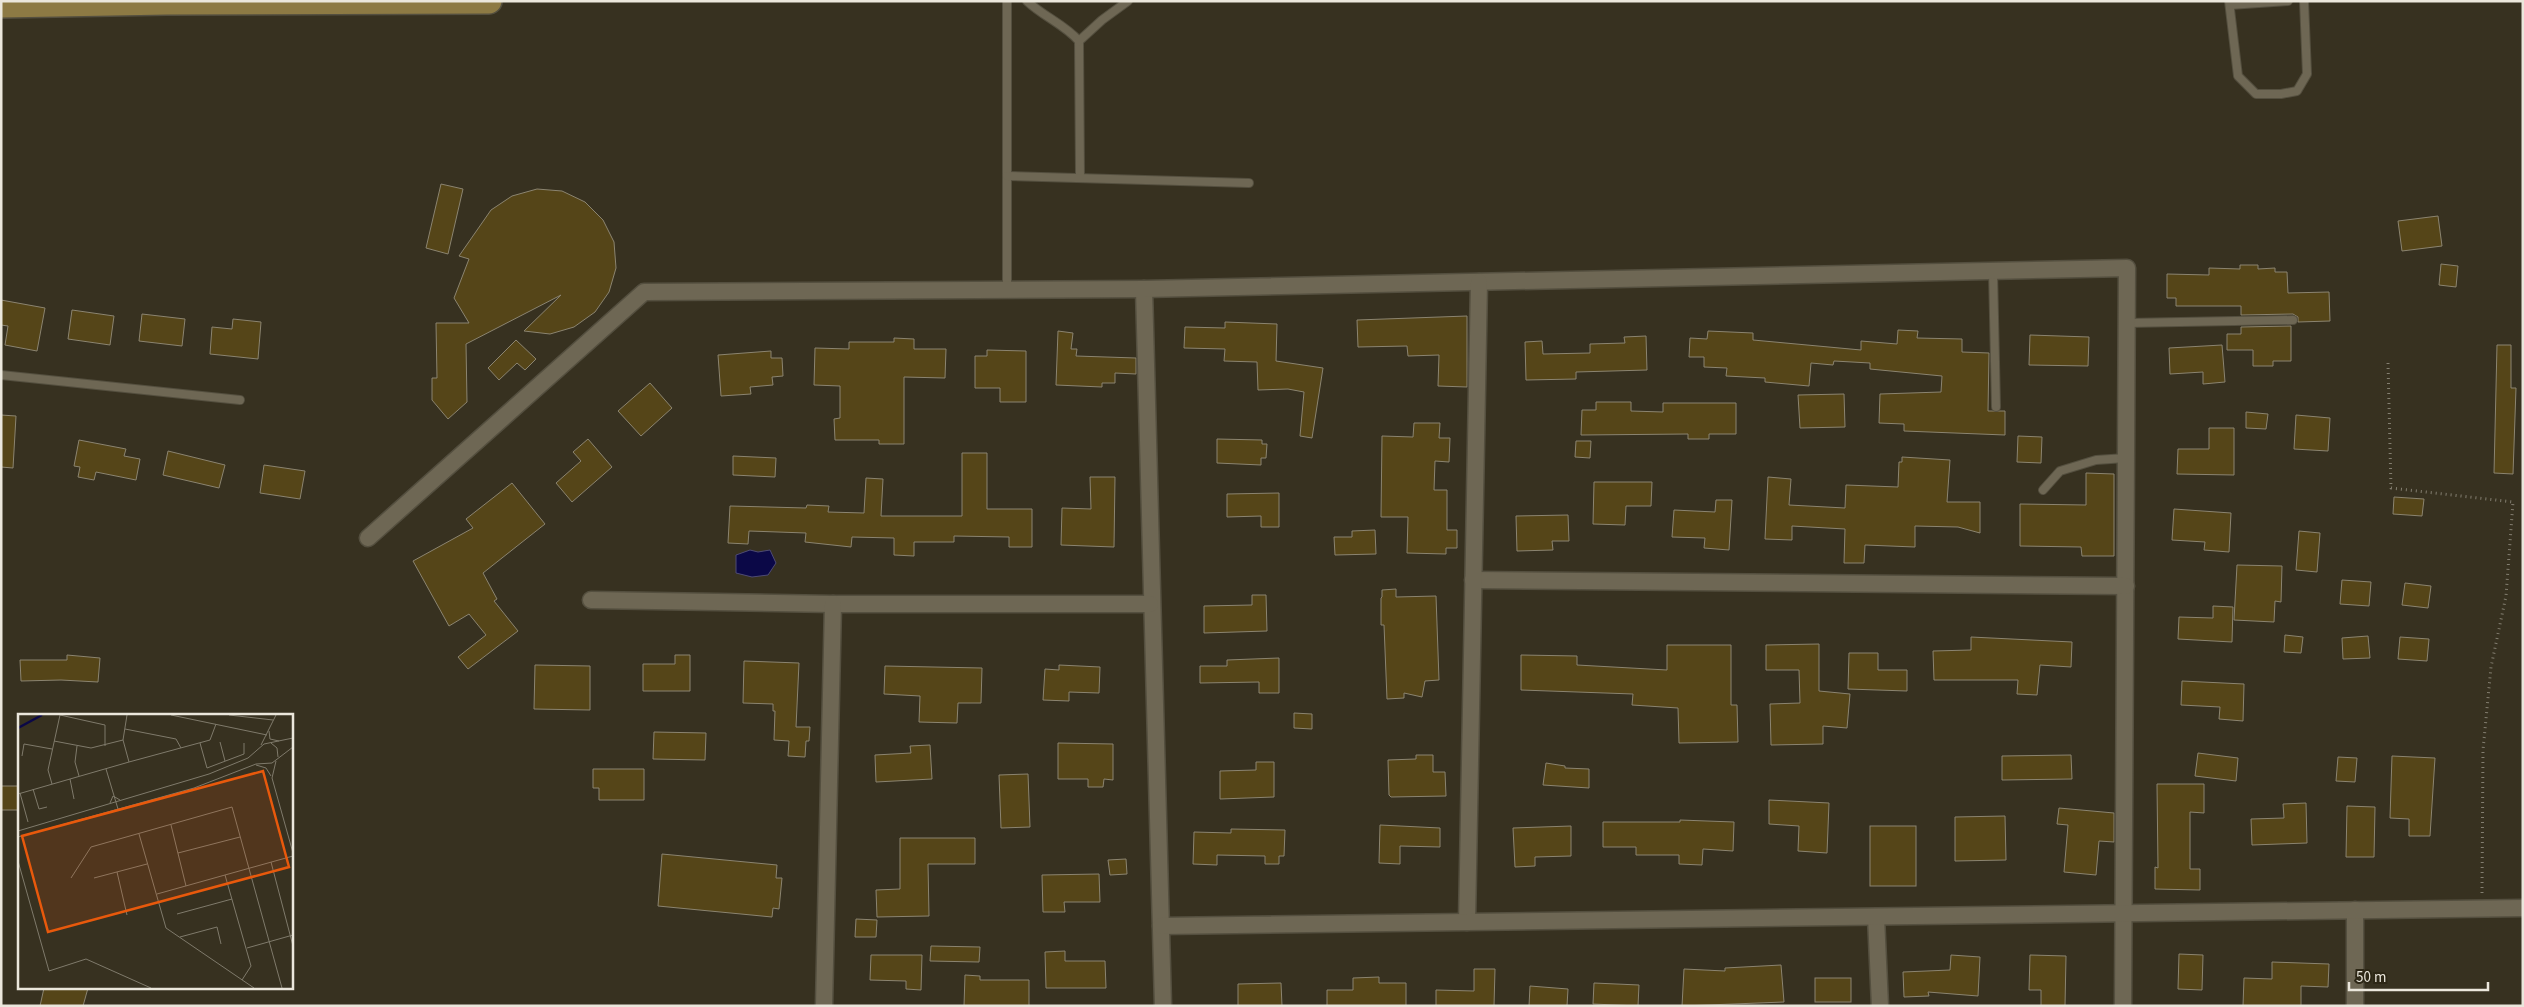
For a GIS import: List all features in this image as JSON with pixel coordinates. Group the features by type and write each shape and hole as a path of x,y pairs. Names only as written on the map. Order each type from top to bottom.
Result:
{"main road":[{"path":"1,5 166,2 489,1"}],"street":[{"path":"368,538 644,292 1144,289 2127,268 2125,892 2122,913 2123,1006"},
{"path":"1468,922 1479,282"},
{"path":"1144,289 1150,604 1163,1006"},
{"path":"1474,580 2126,586"},
{"path":"591,600 833,604 1150,604"},
{"path":"824,1006 833,604"},
{"path":"1161,926 2523,908"},
{"path":"2355,910 2355,1006"},
{"path":"1876,917 1880,1006"}],"lane":[{"path":"1006,1 1007,289"},
{"path":"1027,1 1040,14 1070,31 1079,42 1080,178"},
{"path":"1079,42 1102,20 1128,1"},
{"path":"2288,1 2229,3 2238,76 2256,94 2281,94 2297,91 2307,74 2304,1"},
{"path":"1006,176 1250,183"},
{"path":"1993,271 1996,407"},
{"path":"2127,323 2293,320"},
{"path":"1,375 240,400"},
{"path":"2043,490 2060,471 2096,460 2126,458"}],"path":[{"path":"2388,363 2391,488 2513,502 2506,596 2491,667 2483,750 2482,908"}],"shaded area":[{"path":"750,550 758,552 770,550 776,563 768,575 752,577 736,573 736,555"}],"building":[{"path":"441,184 463,189 448,254 426,248"},
{"path":"537,189 562,191 585,202 603,220 614,242 616,268 609,292 595,312 574,327 550,334 524,331 561,295 466,344 467,402 448,419 432,400 432,378 437,378 436,323 469,323 454,298 469,259 459,256 491,210 512,196"},
{"path":"2438,216 2442,246 2402,251 2398,221"},
{"path":"2441,264 2458,266 2456,287 2439,285"},
{"path":"2240,265 2258,265 2258,269 2275,268 2275,272 2287,272 2288,293 2329,292 2330,321 2298,322 2298,317 2293,314 2241,315 2241,306 2176,306 2176,298 2167,298 2167,274 2209,275 2209,268 2240,269"},
{"path":"1,300 45,308 37,351 5,345 8,326 1,325"},
{"path":"72,310 114,316 110,345 68,339"},
{"path":"142,314 185,319 182,346 139,341"},
{"path":"1467,316 1467,387 1438,386 1439,355 1408,356 1407,346 1358,347 1357,320"},
{"path":"233,319 261,322 258,359 210,354 212,327 232,329"},
{"path":"1225,322 1277,324 1276,361 1323,368 1312,438 1300,436 1304,392 1288,389 1258,390 1257,362 1224,361 1225,349 1184,348 1185,327 1225,328"},
{"path":"2291,326 2291,361 2273,361 2273,366 2253,366 2253,350 2227,350 2227,334 2241,334 2241,327"},
{"path":"1898,330 1918,331 1917,338 1962,339 1962,352 1989,353 1988,411 2005,411 2005,435 1904,431 1904,424 1879,423 1880,394 1941,392 1942,376 1870,369 1870,363 1834,361 1833,365 1811,363 1809,386 1765,382 1765,378 1726,376 1727,368 1704,367 1704,357 1689,357 1690,338 1707,339 1708,331 1753,333 1753,340 1861,350 1861,341 1897,344"},
{"path":"1058,331 1073,333 1071,349 1077,349 1076,356 1136,358 1136,374 1115,373 1115,383 1102,383 1102,387 1056,385"},
{"path":"2030,335 2089,337 2088,366 2029,365"},
{"path":"1646,336 1647,370 1576,372 1576,379 1526,380 1525,342 1542,341 1543,354 1590,353 1590,344 1625,343 1624,337"},
{"path":"894,338 914,339 914,349 946,349 945,378 904,377 904,444 879,444 879,440 835,440 834,419 840,418 840,386 814,385 815,348 849,349 849,342 894,342"},
{"path":"516,340 536,359 525,370 517,363 499,380 488,368"},
{"path":"2222,345 2225,382 2203,384 2203,372 2170,374 2169,348"},
{"path":"2497,345 2511,345 2511,388 2516,388 2513,474 2494,473"},
{"path":"987,350 1026,351 1026,402 1000,402 1000,388 975,388 975,356 987,356"},
{"path":"771,351 771,358 782,358 783,376 772,377 773,385 750,387 751,394 721,396 718,355"},
{"path":"650,383 672,408 641,436 618,411"},
{"path":"1844,394 1845,427 1800,428 1798,395"},
{"path":"1596,402 1631,402 1631,411 1663,412 1663,403 1736,403 1736,434 1709,434 1709,439 1688,439 1688,434 1581,435 1582,410 1596,410"},
{"path":"2246,412 2268,414 2266,429 2246,428"},
{"path":"1,415 16,416 13,468 1,467"},
{"path":"2296,415 2330,418 2328,451 2294,449"},
{"path":"1414,423 1440,423 1439,438 1450,438 1449,462 1435,461 1434,490 1447,490 1447,530 1457,530 1457,548 1446,548 1446,554 1407,553 1408,517 1381,517 1382,436 1413,437"},
{"path":"2209,428 2234,428 2234,475 2177,474 2178,449 2209,449"},
{"path":"2018,436 2042,437 2041,463 2017,462"},
{"path":"588,439 612,467 572,502 556,483 581,461 573,452"},
{"path":"1217,439 1262,440 1262,444 1267,444 1266,458 1261,458 1261,465 1217,463"},
{"path":"79,440 126,449 124,456 140,459 136,480 96,472 94,480 78,477 80,467 74,466"},
{"path":"1576,441 1591,441 1590,458 1575,457"},
{"path":"168,451 225,465 219,488 163,475"},
{"path":"962,453 987,453 987,509 1032,509 1032,547 1009,547 1009,537 954,536 954,542 914,542 914,556 894,555 894,538 852,537 851,547 805,542 806,533 749,531 748,544 728,543 730,506 806,508 807,505 829,506 828,512 864,513 866,478 883,479 881,516 962,516"},
{"path":"733,456 776,458 775,477 733,475"},
{"path":"1902,457 1950,460 1947,502 1980,502 1980,533 1958,527 1915,526 1915,547 1865,545 1864,563 1844,563 1845,529 1792,526 1792,540 1765,539 1768,477 1791,479 1789,505 1845,508 1846,485 1898,487 1899,462 1902,462"},
{"path":"264,465 305,471 300,499 260,493"},
{"path":"2086,473 2114,474 2114,556 2082,556 2081,547 2020,546 2020,504 2086,505"},
{"path":"1090,477 1115,477 1114,547 1061,545 1062,508 1091,509"},
{"path":"1594,482 1652,482 1651,506 1626,506 1625,525 1593,524"},
{"path":"512,483 545,524 483,573 497,599 494,601 518,631 468,669 458,657 486,635 469,614 449,626 413,561 473,528 466,519"},
{"path":"1279,493 1279,527 1261,527 1261,516 1227,517 1227,494"},
{"path":"2394,497 2424,499 2422,516 2393,514"},
{"path":"1716,500 1732,500 1729,550 1704,548 1705,538 1672,537 1674,510 1715,512"},
{"path":"2174,509 2231,513 2229,552 2204,550 2205,542 2172,540"},
{"path":"1568,515 1569,541 1552,541 1553,550 1517,551 1516,516"},
{"path":"1375,530 1376,554 1335,555 1334,537 1352,537 1352,531"},
{"path":"2299,531 2320,533 2317,572 2296,570"},
{"path":"2237,565 2282,566 2281,602 2275,601 2274,622 2234,620"},
{"path":"2342,580 2371,582 2369,606 2340,604"},
{"path":"2405,583 2431,586 2428,608 2402,605"},
{"path":"1396,589 1396,597 1436,596 1439,680 1425,681 1422,697 1404,693 1404,698 1387,699 1384,625 1381,625 1381,598 1382,590"},
{"path":"1252,595 1266,595 1267,631 1204,633 1204,606 1252,605"},
{"path":"2213,606 2233,607 2232,642 2178,639 2179,617 2213,618"},
{"path":"2285,635 2303,637 2301,653 2284,652"},
{"path":"2368,636 2370,658 2343,659 2342,638"},
{"path":"1971,637 2072,642 2071,667 2040,665 2037,695 2017,694 2018,680 1934,680 1933,651 1971,650"},
{"path":"2400,637 2429,639 2427,661 2398,659"},
{"path":"1819,644 1819,691 1850,694 1847,728 1823,726 1823,744 1771,745 1770,704 1800,703 1799,670 1766,670 1766,645"},
{"path":"1667,645 1731,645 1731,705 1737,705 1738,742 1679,743 1678,708 1632,705 1633,694 1521,690 1521,655 1577,656 1577,665 1667,670"},
{"path":"1849,653 1878,653 1878,670 1907,670 1907,691 1848,689"},
{"path":"67,655 100,658 98,682 61,680 21,681 20,660 67,660"},
{"path":"675,655 690,655 690,691 643,691 643,664 675,664"},
{"path":"1279,658 1279,693 1259,693 1259,682 1200,683 1200,666 1227,666 1227,660"},
{"path":"744,661 799,663 796,727 810,727 809,741 806,741 805,757 788,756 789,741 774,740 775,711 773,711 773,704 743,703"},
{"path":"535,665 590,666 590,710 534,709"},
{"path":"1059,665 1100,667 1099,693 1069,692 1069,701 1043,700 1045,669 1059,670"},
{"path":"885,666 982,668 981,703 958,703 957,723 919,722 920,696 884,694"},
{"path":"2182,681 2244,684 2243,721 2219,719 2220,707 2181,705"},
{"path":"1294,713 1312,714 1312,729 1294,728"},
{"path":"654,732 706,733 705,760 653,759"},
{"path":"1058,743 1113,744 1113,780 1104,779 1103,787 1088,787 1088,779 1058,779"},
{"path":"930,745 932,779 876,782 875,755 911,753 910,746"},
{"path":"2198,753 2238,758 2236,781 2195,776"},
{"path":"1416,755 1433,755 1433,772 1445,772 1446,796 1391,797 1389,795 1388,760 1416,759"},
{"path":"2071,755 2072,779 2002,780 2002,756"},
{"path":"2392,756 2435,758 2430,836 2409,836 2409,819 2390,818"},
{"path":"2338,757 2357,758 2355,782 2336,781"},
{"path":"1256,762 1274,762 1274,797 1220,799 1220,771 1256,770"},
{"path":"1546,763 1565,766 1565,768 1589,769 1589,788 1543,785"},
{"path":"593,769 644,769 644,800 599,800 599,788 593,788"},
{"path":"1028,774 1030,827 1001,828 999,775"},
{"path":"2157,784 2204,784 2204,813 2190,812 2190,869 2200,869 2200,890 2155,889 2155,867 2158,868"},
{"path":"1,786 18,786 18,810 1,810"},
{"path":"1769,800 1829,803 1827,853 1798,851 1799,826 1769,824"},
{"path":"2306,803 2307,843 2252,845 2251,819 2284,818 2283,804"},
{"path":"2347,806 2375,807 2374,857 2346,857"},
{"path":"2059,808 2114,813 2114,842 2099,841 2096,875 2064,872 2068,825 2057,824"},
{"path":"2005,816 2006,860 1955,861 1955,817"},
{"path":"1680,820 1734,822 1733,851 1703,849 1702,865 1679,864 1679,855 1636,855 1636,847 1603,847 1603,822 1680,822"},
{"path":"1380,825 1440,828 1440,847 1400,846 1400,864 1379,863"},
{"path":"1571,826 1571,856 1535,857 1535,866 1515,867 1513,828"},
{"path":"1870,826 1916,826 1916,886 1870,886"},
{"path":"1231,829 1285,830 1284,856 1279,856 1279,864 1265,864 1265,856 1217,855 1217,865 1193,864 1194,832 1231,833"},
{"path":"900,838 975,838 975,864 928,864 929,916 877,917 876,890 900,889"},
{"path":"662,854 777,865 776,878 782,878 779,909 773,908 772,917 658,906"},
{"path":"1126,859 1127,874 1110,875 1108,860"},
{"path":"1099,874 1100,902 1064,902 1065,912 1043,912 1042,875"},
{"path":"856,919 877,920 876,937 855,937"},
{"path":"931,946 980,947 979,962 930,961"},
{"path":"1065,951 1065,961 1105,961 1106,988 1046,988 1045,952"},
{"path":"2179,954 2203,955 2202,990 2178,989"},
{"path":"871,955 922,955 921,990 906,989 906,981 870,980"},
{"path":"1951,955 1980,957 1978,996 1928,992 1929,996 1904,997 1903,972 1950,970"},
{"path":"2030,955 2066,956 2065,1006 2041,1006 2041,990 2029,990"},
{"path":"2272,962 2329,964 2328,987 2301,986 2301,1006 2243,1006 2244,978 2272,979"},
{"path":"1781,965 1784,1002 1682,1006 1684,969 1725,971 1725,968"},
{"path":"1474,969 1495,969 1494,1006 1436,1006 1436,990 1474,991"},
{"path":"965,975 980,976 980,980 1029,980 1029,1006 964,1006"},
{"path":"1379,977 1379,983 1406,983 1406,1006 1327,1006 1327,990 1353,990 1353,978"},
{"path":"1815,978 1851,978 1851,1002 1815,1002"},
{"path":"1281,983 1282,1006 1238,1006 1238,984"},
{"path":"1594,983 1639,985 1638,1006 1593,1004"},
{"path":"1530,986 1568,989 1567,1006 1529,1006"},
{"path":"44,990 87,990 83,1006 40,1006"}]}
